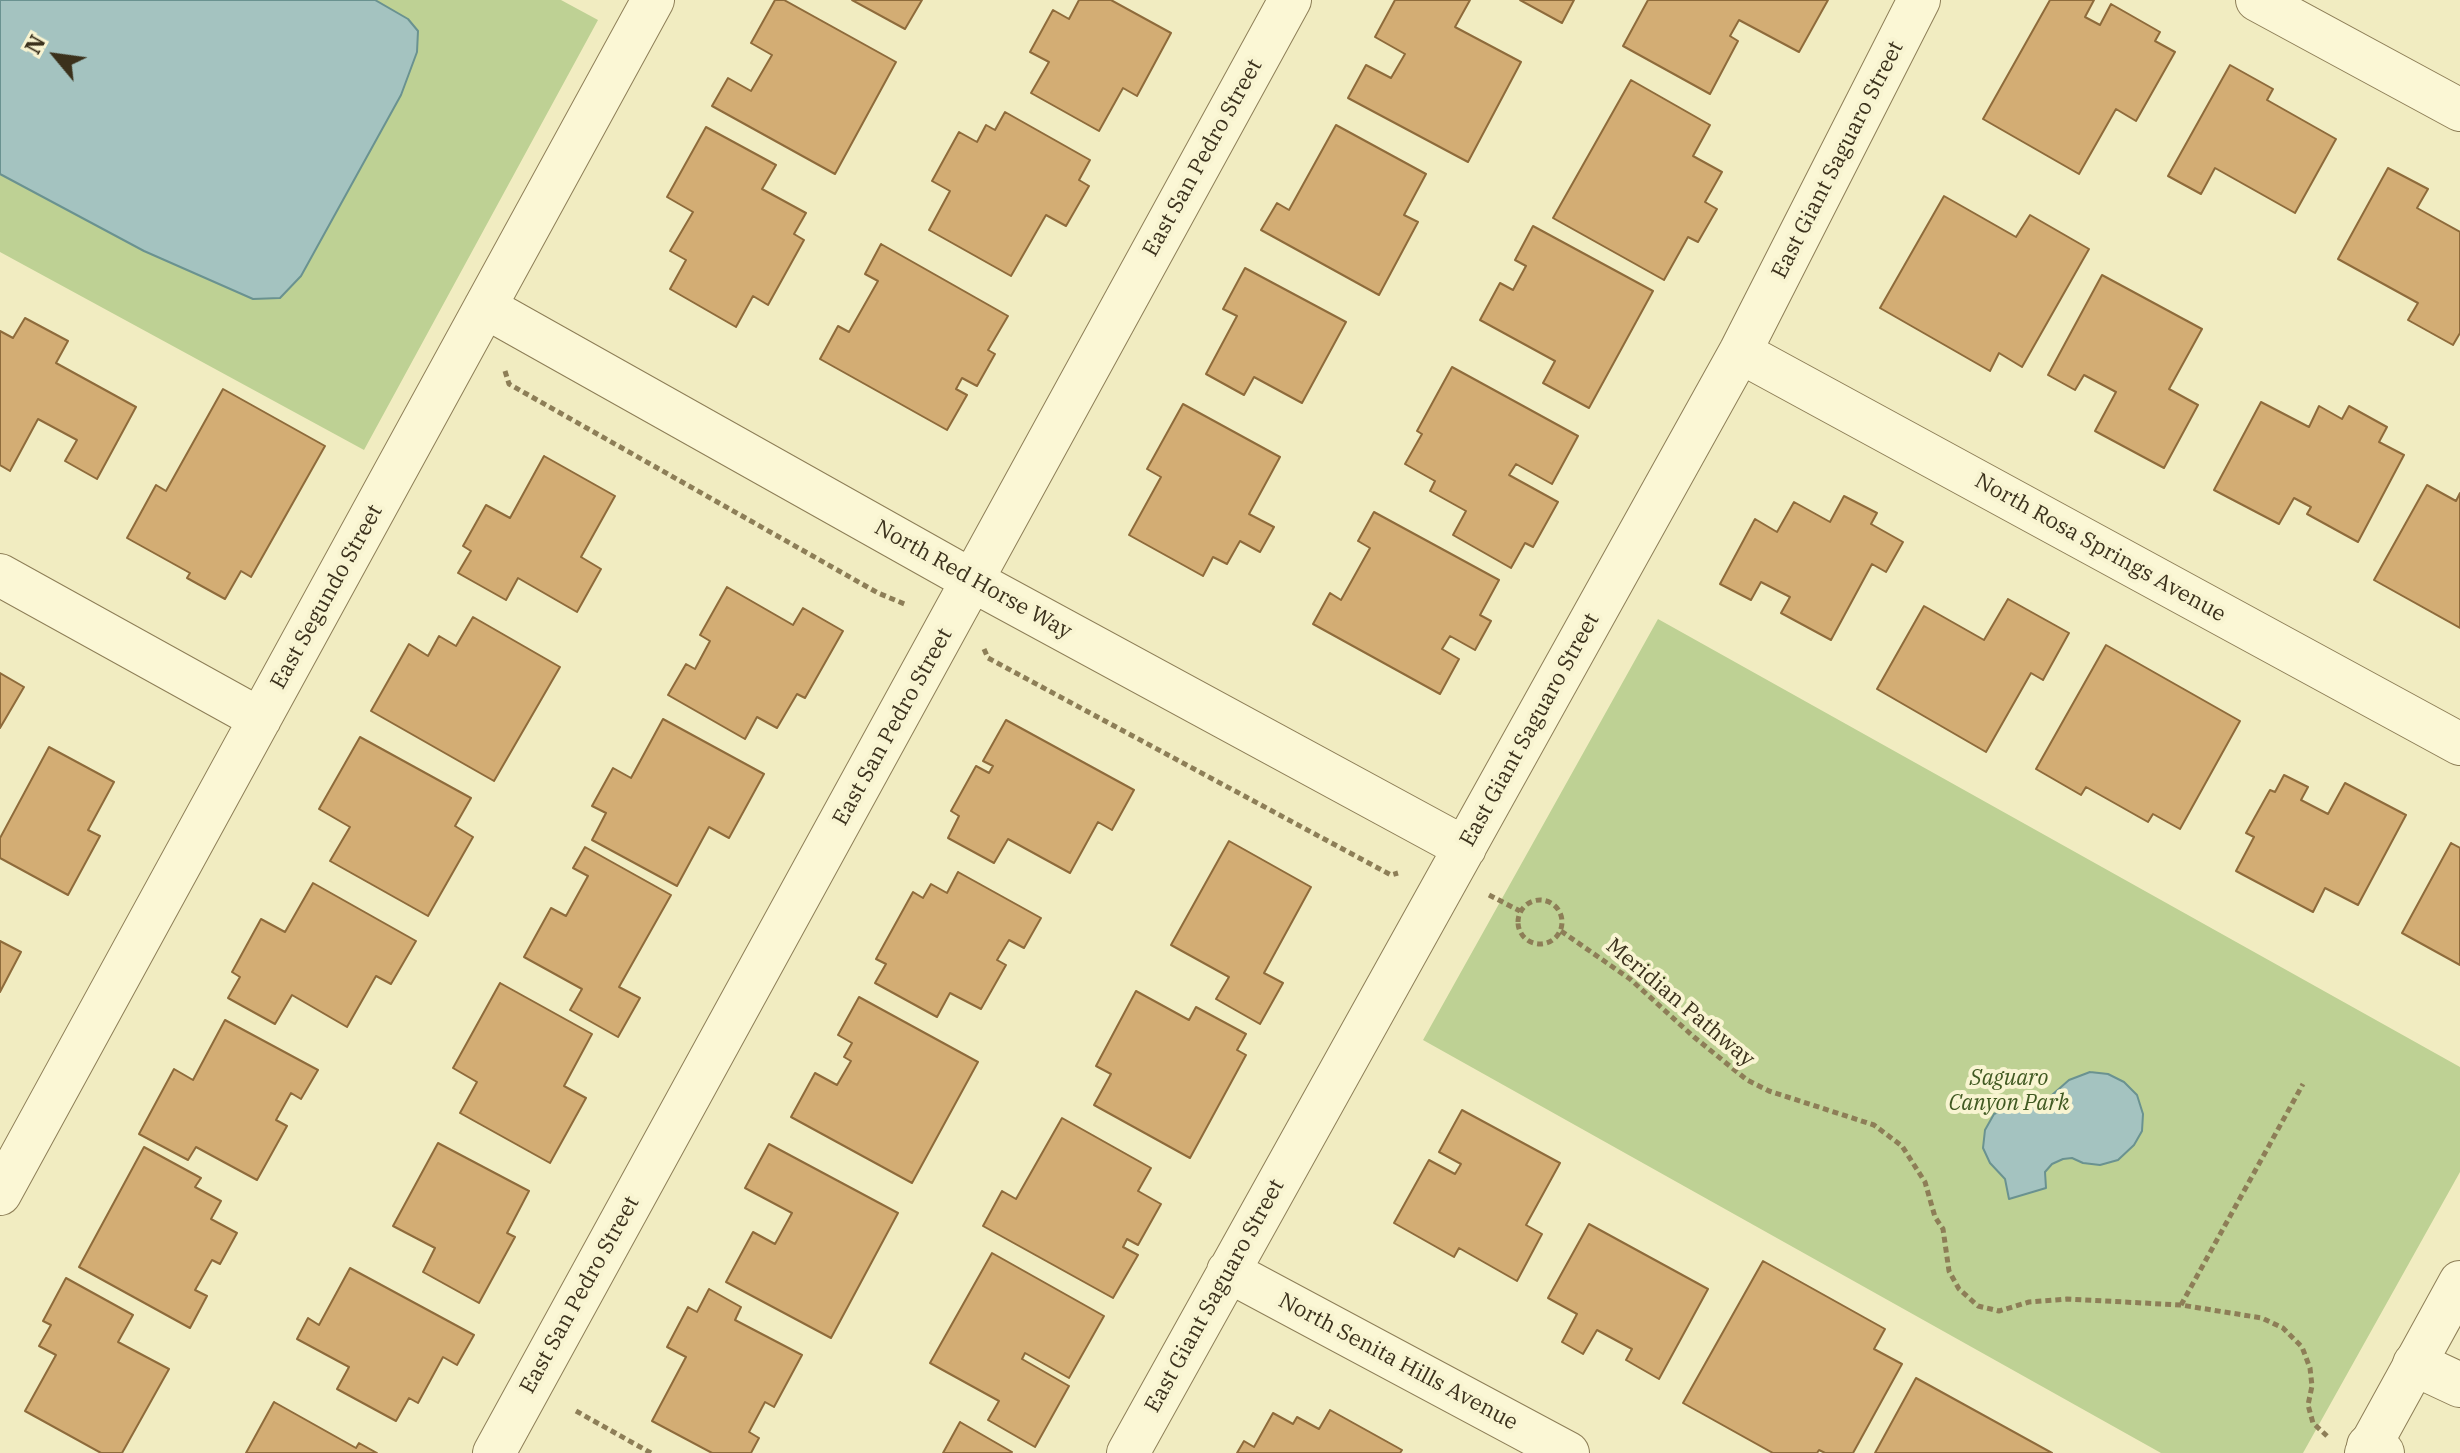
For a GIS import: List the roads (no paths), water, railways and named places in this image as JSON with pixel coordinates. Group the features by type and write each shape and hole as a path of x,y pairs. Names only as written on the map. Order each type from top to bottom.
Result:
{"street":[{"name":"East Segundo Street","path":"0,1194 653,0"},
{"name":"East San Pedro Street","path":"494,1453 1290,0"},
{"name":"East Giant Saguaro Street","path":"1128,1453 1740,352 1919,0"},
{"path":"2257,0 2460,110"},
{"name":"North Red Horse Way","path":"485,307 973,581 1465,848"},
{"name":"North Rosa Springs Avenue","path":"1740,352 2460,744"},
{"path":"0,575 260,719"},
{"name":"North Senita Hills Avenue","path":"1228,1271 1568,1453"},
{"path":"2362,1448 2415,1364 2460,1282"},
{"path":"2415,1364 2460,1385"}],"water":[{"path":"0,0 375,0 408,19 418,31 417,52 401,95 301,276 280,298 253,299 144,251 0,174"},
{"path":"2090,1072 2108,1074 2124,1082 2137,1095 2143,1114 2142,1131 2134,1145 2118,1160 2100,1165 2072,1158 2063,1159 2045,1172 2046,1188 2009,1199 2005,1179 1990,1163 1983,1148 1985,1130 1994,1114 2011,1106 2044,1102 2069,1080"}],"park label":[{"name":"Saguaro Canyon Park","path":"2009,1092"}]}
